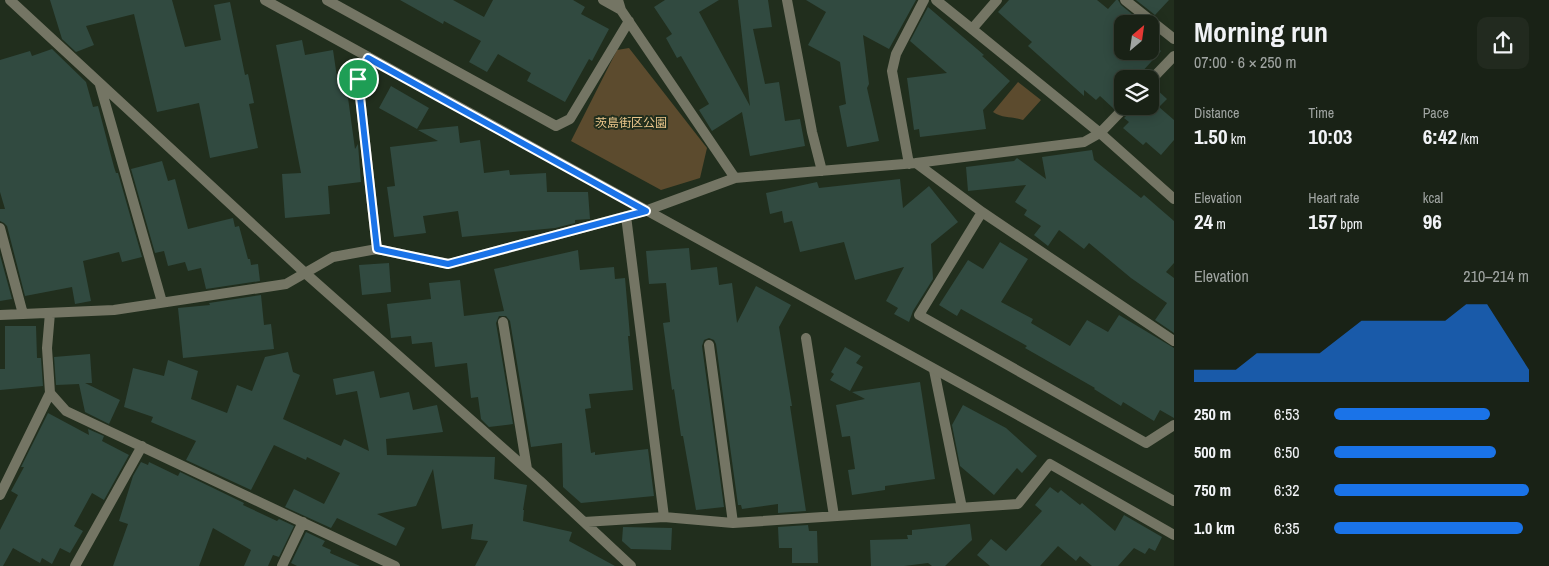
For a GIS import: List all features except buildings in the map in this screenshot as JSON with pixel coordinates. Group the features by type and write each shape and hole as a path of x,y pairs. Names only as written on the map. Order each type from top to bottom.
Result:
{"street":[{"path":"10,0 304,272 527,469 631,566"},
{"path":"264,0 1174,501"},
{"path":"327,0 556,126 570,119 629,21"},
{"path":"603,0 620,5 735,178"},
{"path":"787,0 812,132 822,171"},
{"path":"924,0 896,54 892,71 913,163 982,212 1174,341"},
{"path":"936,0 1100,133 1174,199"},
{"path":"972,29 997,0"},
{"path":"1125,0 1174,39"},
{"path":"1159,72 1174,56"},
{"path":"368,58 358,79 377,249"},
{"path":"99,83 162,302"},
{"path":"0,314 114,310 286,284 333,256 377,249 448,264 646,211 735,178 913,163 1084,142 1100,133 1117,115"},
{"path":"982,212 919,315 1146,443 1174,425"},
{"path":"626,216 664,517"},
{"path":"0,228 23,314"},
{"path":"0,495 50,393 47,348 50,313"},
{"path":"503,322 527,469"},
{"path":"806,338 834,516"},
{"path":"709,345 733,523"},
{"path":"934,370 962,508"},
{"path":"50,393 66,411 395,566"},
{"path":"75,566 142,446"},
{"path":"584,522 664,517 733,523 1018,504 1050,464 1174,535"},
{"path":"282,566 303,522"}],"green space":[{"name":"茨島街区公園","path":"629,48 707,148 700,178 661,190 571,141 617,50"},
{"path":"1018,82 1041,100 1023,120 1001,116 993,112"}],"route":[{"path":"368,58 646,211 448,264 377,249 358,79 368,58"}]}
